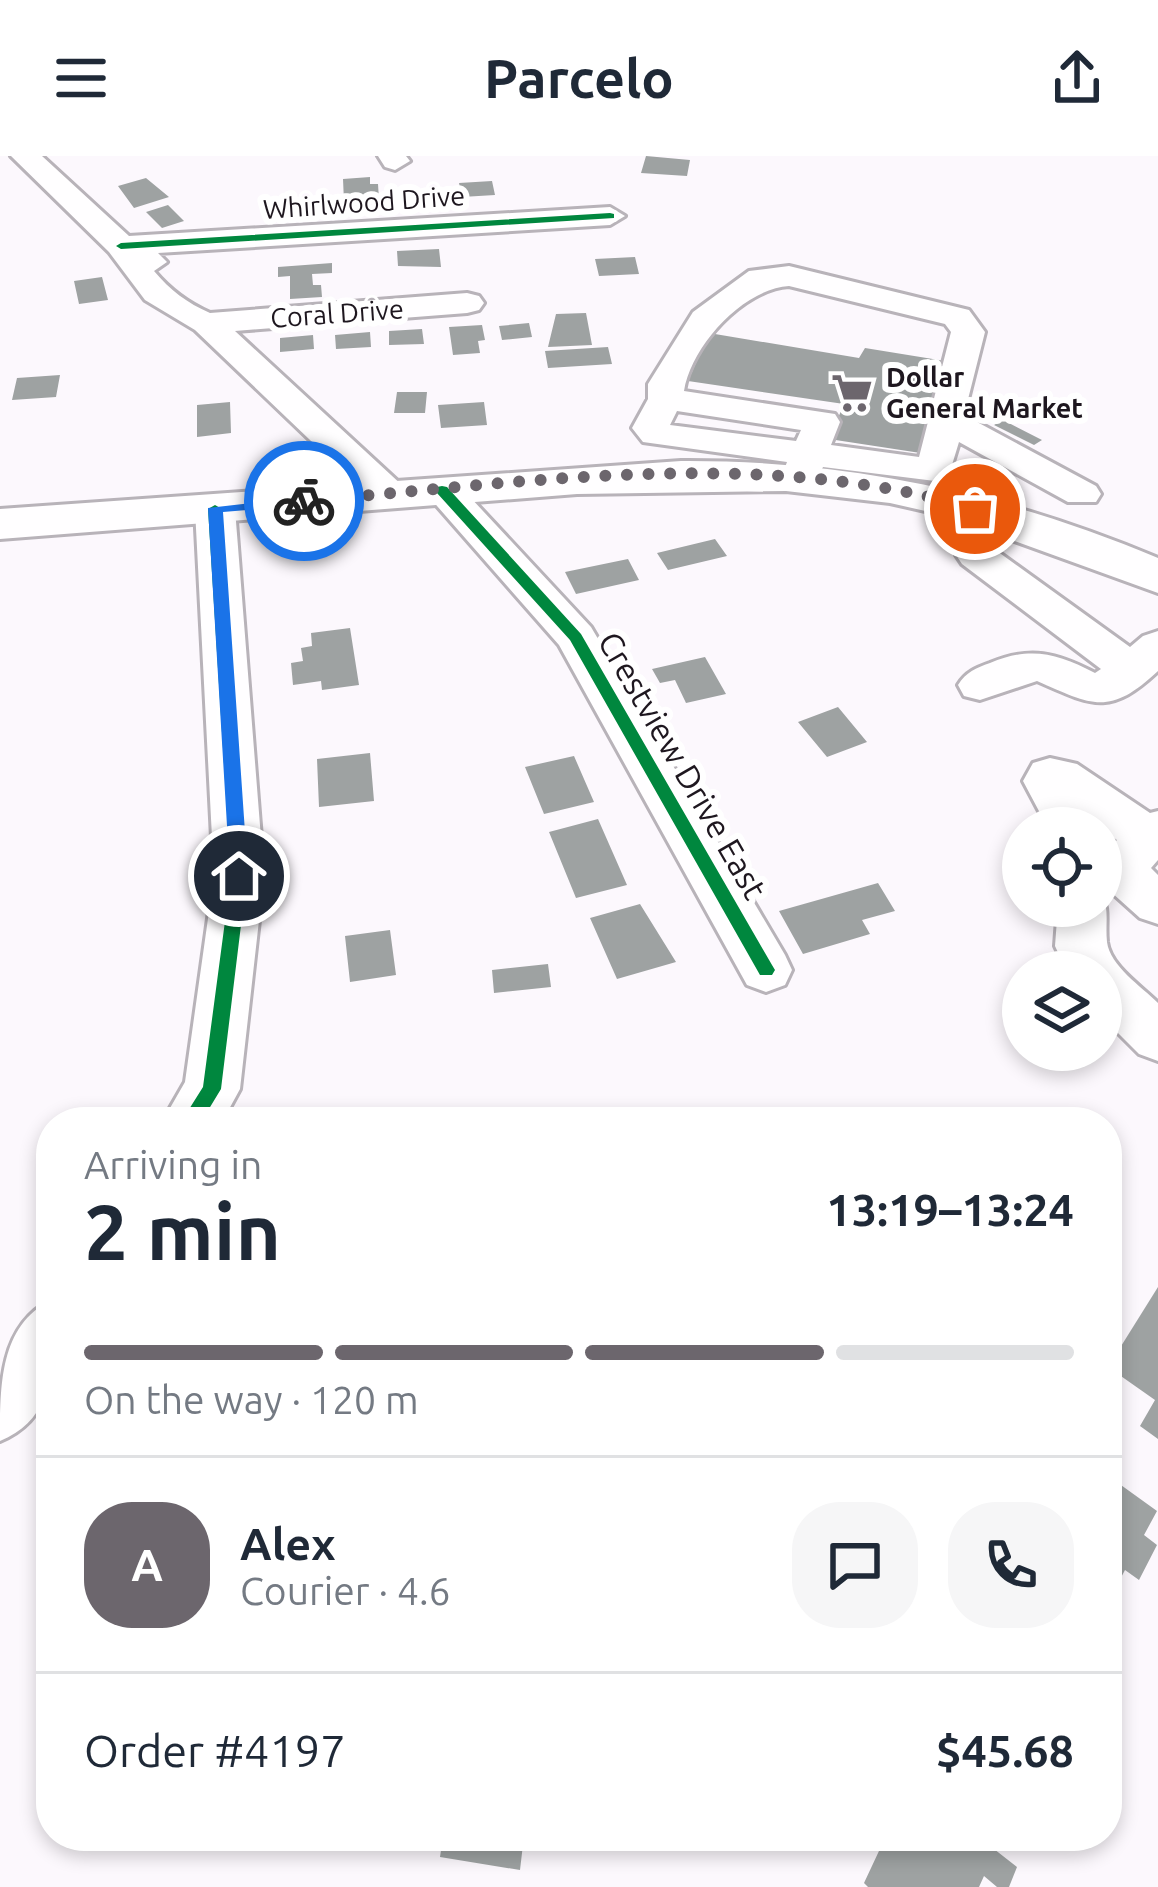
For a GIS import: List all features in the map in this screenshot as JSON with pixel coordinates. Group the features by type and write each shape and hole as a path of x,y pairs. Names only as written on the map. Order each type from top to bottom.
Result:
{"main road":[{"path":"0,524 804,465 890,476 1158,577"}],"street":[{"path":"18,158 121,246 148,290 175,312 207,322 390,495"},
{"name":"Whirlwood Drive","path":"121,246 610,216"},
{"path":"804,465 822,422 666,399 666,384 705,319 760,278 789,276 958,317 968,332 934,470 890,476"},
{"name":"Coral Drive","path":"207,322 467,303"},
{"path":"945,419 1082,494"},
{"name":"Crestview Drive East","path":"442,490 576,637 766,970"},
{"path":"200,1107 212,1089 239,876 215,508"},
{"path":"976,555 1145,658 1098,691 1076,685 1043,666 1020,668 980,685"},
{"path":"1061,807 1047,781 1050,775 1060,776 1088,807"},
{"path":"1132,855 1158,904"},
{"path":"1122,1002 1158,1038"},
{"path":"0,1408 36,1354"}],"building":[{"path":"646,156 690,160 687,176 641,173"},
{"path":"370,177 370,184 378,184 379,200 344,202 343,179"},
{"path":"146,178 169,197 134,208 118,186"},
{"path":"492,181 495,195 462,197 459,183"},
{"path":"168,205 184,221 162,228 146,212"},
{"path":"439,249 441,267 398,266 397,251"},
{"path":"635,257 639,274 599,276 595,259"},
{"path":"332,263 332,273 312,274 313,285 321,285 322,297 290,299 290,276 278,277 278,267"},
{"path":"102,277 108,300 79,304 74,281"},
{"path":"586,313 592,345 548,347 556,314"},
{"path":"529,323 532,337 502,340 499,326"},
{"path":"482,325 485,340 478,341 480,353 453,355 449,327"},
{"path":"422,329 424,344 389,345 389,331"},
{"path":"370,332 371,347 336,349 335,335"},
{"name":"Dollar General Market","path":"709,333 859,358 865,348 945,361 927,454 829,439 844,404 688,381"},
{"path":"313,335 314,349 280,352 280,338"},
{"path":"608,347 612,364 548,368 545,351"},
{"path":"60,375 56,397 12,400 17,378"},
{"path":"397,392 427,392 425,413 394,413"},
{"path":"230,402 231,433 197,437 197,405"},
{"path":"484,402 487,425 441,428 438,405"},
{"path":"1003,420 1042,440 1034,445 994,425"},
{"path":"715,539 727,556 668,570 657,553"},
{"path":"628,559 639,580 576,594 565,572"},
{"path":"350,628 359,685 322,690 321,681 293,685 291,663 303,661 301,648 312,646 311,633"},
{"path":"705,657 726,694 686,703 675,680 660,683 652,669"},
{"path":"838,707 867,742 827,757 798,722"},
{"path":"370,753 374,801 319,807 317,759"},
{"path":"574,756 594,802 544,814 525,767"},
{"path":"598,819 627,885 576,898 549,832"},
{"path":"878,883 895,911 862,920 870,934 803,954 779,911"},
{"path":"640,904 676,962 617,979 590,918"},
{"path":"390,930 396,975 350,982 345,936"},
{"path":"548,964 551,987 494,993 492,970"},
{"path":"1158,1287 1158,1439 1140,1426 1155,1400 1122,1377 1122,1345"},
{"path":"1122,1486 1157,1511 1144,1535 1157,1545 1139,1580 1125,1570 1122,1576"},
{"path":"441,1851 522,1851 520,1870 440,1857"},
{"path":"879,1851 997,1851 1017,1867 1009,1887 997,1887 984,1876 979,1887 868,1887 864,1883"}],"cycle path":[{"path":"121,246 610,216"},
{"path":"442,490 576,637 766,970"},
{"path":"200,1107 212,1089 239,876 215,509"}],"way so far":[{"path":"304,501 708,473 857,484 975,509"}],"place":[{"name":"Dollar General Market","path":"852,393"}],"route":[{"path":"239,876 215,508 304,501"}]}
